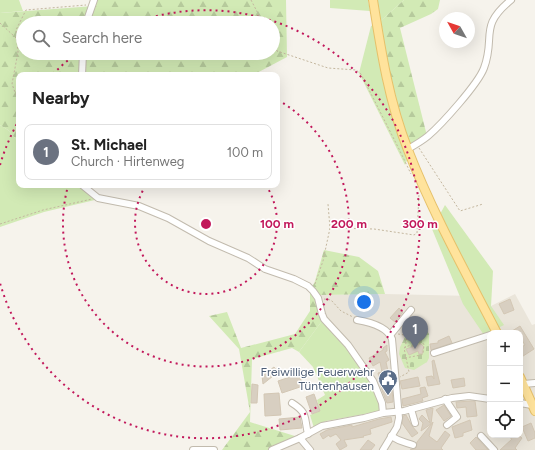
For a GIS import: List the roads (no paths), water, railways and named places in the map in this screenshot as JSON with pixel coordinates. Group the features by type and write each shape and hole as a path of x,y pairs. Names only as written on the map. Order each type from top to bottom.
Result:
{"main road":[{"path":"373,0 386,76 408,149 425,192 494,330"},
{"path":"523,383 534,408"}],"street":[{"path":"408,149 429,135 471,90 484,69 488,51 488,33 491,22 498,11 511,0"},
{"path":"88,16 93,2"},
{"path":"82,72 83,60"},
{"path":"86,188 98,198 139,206 168,218 209,241 248,258 265,269 303,283 313,291 318,298 324,319 348,345 373,381 382,403 383,413"},
{"path":"383,450 397,427 399,418 392,339 393,334 411,310"},
{"path":"357,320 374,324 393,334"},
{"path":"434,353 487,336"},
{"path":"523,381 535,383"},
{"path":"272,450 300,438 322,426 383,413 398,412 452,398 469,396 487,399"},
{"path":"445,400 457,417 447,425"},
{"path":"292,403 302,409 305,414 308,434"},
{"path":"523,404 534,408"},
{"path":"411,409 415,424"},
{"path":"391,436 401,442 413,445"},
{"path":"481,436 494,450"},
{"path":"300,438 310,450"},
{"path":"193,450 214,450"}],"place":[{"name":"St. Michael","path":"415,349"},
{"name":"Freiwillige Feuerwehr Tüntenhausen","path":"388,396"}]}
